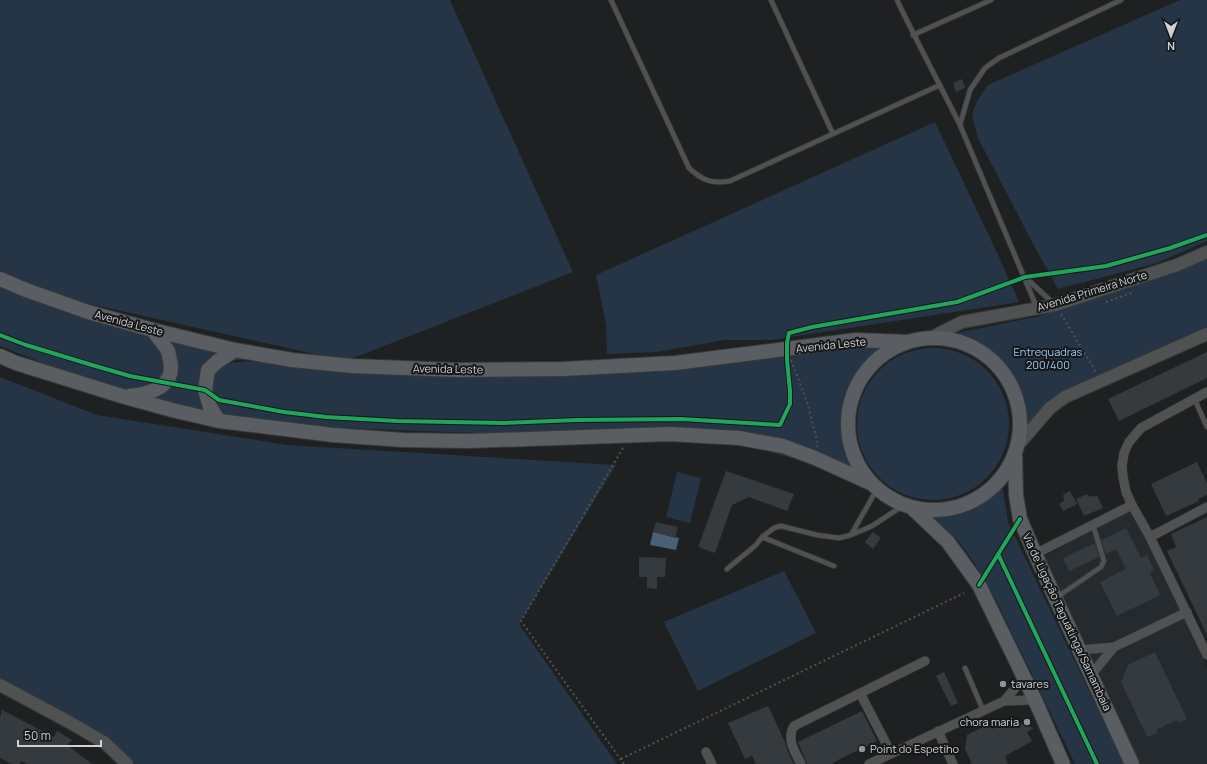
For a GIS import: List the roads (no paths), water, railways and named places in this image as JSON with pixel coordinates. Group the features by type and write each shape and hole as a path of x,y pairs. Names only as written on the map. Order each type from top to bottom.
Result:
{"main road":[{"name":"Avenida Primeira Norte","path":"930,338 962,322 1037,308 1058,309 1177,265 1207,252"},
{"name":"Avenida Leste","path":"0,279 88,312 153,330 235,350 292,360 352,366 463,370 563,370 789,354 856,340 907,342"},
{"path":"125,397 143,395 157,390 166,382 170,375 171,366 168,351 153,330"},
{"path":"0,356 125,397 172,410 219,421 333,435 403,440 469,441 670,434 739,438 783,446 874,486 890,498 908,506 937,510 962,505 985,494 1003,475 1016,449 1050,408 1065,397 1207,334"},
{"name":"Via de Ligação Taguatinga/Samambaia","path":"907,342 930,338 957,341 981,352 1001,370 1014,393 1020,419 1016,449 1016,495 1020,519 1132,764"},
{"path":"874,486 856,462 848,439 848,414 854,390 867,369 885,353 907,342"},
{"path":"219,421 210,407 205,390 208,370 218,361 235,350"},
{"path":"908,506 948,542 979,585 1035,700 1062,764"},
{"path":"0,685 105,743 127,764"}],"street":[{"path":"1207,392 1141,428 1129,442 1124,453 1122,466 1126,492 1150,537 1207,655"},
{"path":"1035,554 1132,505"},
{"path":"1150,537 1207,507"},
{"path":"1080,650 1114,647 1187,612"},
{"path":"1091,675 1114,647"},
{"path":"801,764 792,745 791,732 794,726 925,661"},
{"path":"871,764 1004,700 1024,678"},
{"path":"860,693 891,754"},
{"path":"1004,700 1035,700"},
{"path":"938,731 953,764"},
{"path":"706,752 712,764"}],"lane":[{"path":"611,0 689,168 697,176 708,181 719,183 730,181 940,85"},
{"path":"771,0 833,134"},
{"path":"897,0 913,35 960,125 1037,308"},
{"path":"913,35 991,0"},
{"path":"960,125 970,90 985,68 999,58 1121,0"},
{"path":"1025,277 1058,309"},
{"path":"1194,398 1207,427"},
{"path":"850,535 874,486"},
{"path":"727,569 774,528 781,526 832,538 839,538 872,526 908,506"},
{"path":"1056,598 1101,567 1103,564 1104,561 1093,525"},
{"path":"762,537 834,566"},
{"path":"966,668 983,710"}],"place":[{"name":"tavares","path":"1003,684"},
{"name":"chora maria","path":"1027,722"},
{"name":"Point do Espetiho","path":"862,749"}],"park label":[{"name":"Entrequadras 200/400","path":"1048,358"}]}
